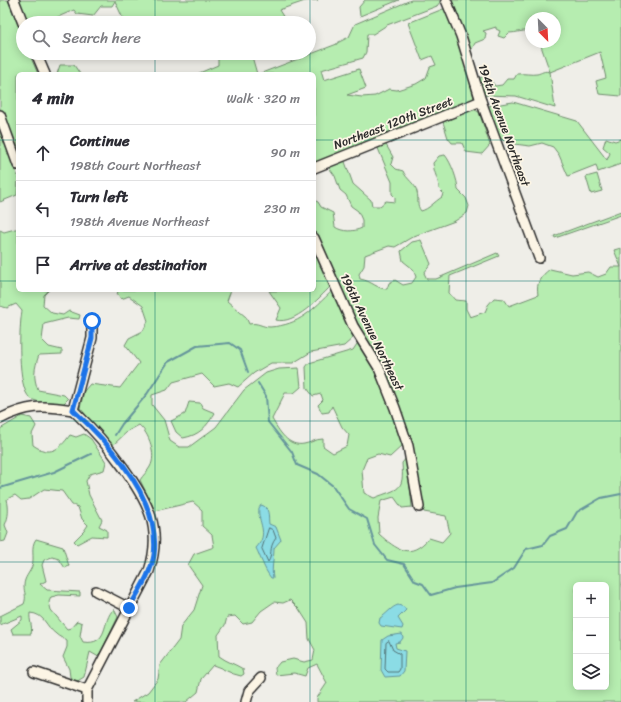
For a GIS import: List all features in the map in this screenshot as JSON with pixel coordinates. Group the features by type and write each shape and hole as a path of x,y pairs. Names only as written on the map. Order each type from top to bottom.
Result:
{"street":[{"path":"14,0 21,16"},
{"name":"194th Avenue Northeast","path":"446,0 461,36 481,102 539,258"},
{"path":"39,60 43,72"},
{"name":"Northeast 120th Street","path":"316,167 481,102"},
{"path":"0,115 16,159"},
{"name":"196th Avenue Northeast","path":"316,243 353,326 379,368 395,408 408,446 419,507"},
{"path":"73,410 92,338 92,321"},
{"path":"0,419 23,408 39,406 73,410 92,428 119,461 142,494 149,509 153,526 154,557 149,571 87,690 88,702"},
{"path":"96,591 129,608"},
{"path":"34,672 87,690"},
{"path":"246,702 250,691 261,678"}],"green space":[{"path":"0,0 8,0 16,20 16,60 32,60 37,72 16,72 16,146 4,114 0,109"},
{"path":"17,0 318,0 305,1 279,10 283,16 122,16 115,1 112,6 101,6 93,16 77,14 74,10 60,16 23,16"},
{"path":"365,0 399,0 360,16 359,7"},
{"path":"411,0 439,0 440,2 437,6 387,25 373,34 367,34 366,52 363,58 321,70 324,80 359,69 366,88 347,95 362,97 375,96 389,89 397,90 416,84 426,78 430,67 436,65 432,56 422,60 408,23 443,9 445,10 464,55 474,98 469,104 316,163 316,72 264,72 295,60 316,60 316,52 337,44 349,37 355,24"},
{"path":"449,0 621,0 621,96 599,94 596,81 606,78 600,52 550,72 542,48 561,48 561,12 525,12 525,31 509,33 504,38 498,36 500,31 496,29 496,27 483,31 486,33 485,39 475,43 469,51"},
{"path":"218,60 253,60 256,72 202,72 218,65"},
{"path":"60,65 74,65 79,72 58,72"},
{"path":"545,71 550,72 555,108 516,96 484,95 478,79 484,76 489,78 495,86 502,85 507,79 514,79 517,74 539,74"},
{"path":"513,102 577,121 607,160 610,153 603,147 606,138 615,141 621,139 621,164 598,172 596,165 568,176 559,155 553,147 542,143 530,146 506,143 499,136 488,106"},
{"path":"473,109 479,112 490,145 482,154 466,152 462,143 452,143 448,138 443,122"},
{"path":"0,127 16,171 16,195 0,202"},
{"path":"385,143 393,157 391,164 396,169 403,171 406,177 415,186 421,211 442,197 443,193 439,189 433,163 439,156 445,155 454,172 458,190 466,198 469,206 467,213 455,221 414,236 395,247 389,246 365,255 364,266 359,274 360,279 368,281 383,289 387,289 389,283 395,280 403,285 412,283 416,277 413,269 403,261 401,251 412,242 421,240 431,264 424,273 427,279 436,279 497,253 499,256 450,276 449,293 455,300 466,301 466,309 470,317 485,312 488,305 494,298 504,299 509,306 538,295 538,283 550,269 572,274 588,272 598,277 606,274 611,267 621,267 621,702 317,702 317,698 327,683 317,664 308,668 305,676 294,673 276,675 275,668 280,662 293,659 304,662 313,660 315,650 309,639 308,623 299,609 290,600 283,603 274,602 261,611 252,622 243,624 235,616 227,617 225,625 218,635 219,656 243,669 244,674 241,676 213,665 201,679 198,692 186,702 132,702 148,692 158,679 160,665 179,640 181,626 194,610 202,585 188,565 194,554 214,547 212,535 202,526 202,510 193,502 155,511 140,480 150,467 153,456 151,444 143,429 139,425 128,431 112,446 80,408 84,391 90,384 120,388 139,363 125,345 129,338 143,331 148,321 143,306 129,296 121,299 117,293 118,292 230,292 227,301 246,317 249,324 270,327 280,326 298,320 312,310 333,290 354,337 344,346 311,352 293,363 271,363 254,373 238,387 229,383 214,386 202,374 173,382 167,390 152,395 152,405 164,420 170,441 179,447 189,447 216,427 244,390 266,373 279,369 299,368 301,387 294,393 285,393 272,419 281,433 289,441 298,444 323,439 323,446 333,453 347,446 349,435 342,427 332,406 329,412 322,413 318,405 323,400 321,394 313,396 307,388 306,367 309,363 353,350 359,341 380,379 404,444 390,457 378,454 367,458 362,470 364,493 374,498 398,488 402,479 402,463 407,457 412,507 402,508 394,497 381,501 378,518 379,534 398,548 410,551 422,545 429,538 442,542 450,533 446,516 424,512 421,507 413,451 384,371 374,351 358,330 316,236 316,201 321,207 333,213 335,227 348,231 362,228 362,220 358,211 351,206 346,195 340,190 335,176 327,165 344,159 353,184 371,200 372,206 380,206 386,201 395,202 395,197 392,194 392,182 377,146"},
{"path":"597,174 602,191 591,194 586,177"},
{"path":"621,211 621,215 555,238 554,236"},
{"path":"16,229 16,292 47,292 44,295 43,305 52,313 63,315 69,311 80,315 79,319 68,318 44,324 42,340 49,347 62,350 62,354 39,355 35,369 35,381 38,390 64,395 68,399 63,404 46,403 33,400 26,392 23,382 20,357 22,311 16,304 7,308 0,306 0,230 4,232"},
{"path":"621,248 621,267 614,250"},
{"path":"316,251 331,286 299,315 283,320 276,320 281,308 270,292 316,292"},
{"path":"189,402 200,403 203,408 215,413 202,430 194,435 183,438 176,432 171,421 185,414"},
{"path":"22,416 31,418 36,426 32,434 33,445 44,451 58,448 70,435 76,437 84,434 91,439 106,462 104,470 90,474 86,481 89,495 102,520 99,526 107,530 107,537 92,536 77,544 74,541 88,525 82,519 78,507 72,505 62,491 44,489 29,499 21,500 15,495 7,499 8,512 5,525 8,533 5,541 0,542 0,429"},
{"path":"36,539 63,547 69,566 65,568 59,559 52,557 44,560 42,565 46,581 40,584 47,590 80,592 80,596 59,595 51,597 49,602 51,610 67,629 71,628 77,621 82,623 80,636 83,642 92,642 101,636 107,619 114,609 118,617 101,652 97,656 90,652 84,677 76,682 70,677 69,669 63,657 67,647 67,641 52,631 42,618 30,613 32,628 31,634 13,634 11,629 22,620 22,616 0,625 0,616 24,604 24,583 32,566 33,545"}],"water":[{"path":"261,505 266,508 269,524 276,527 281,540 274,548 272,571 273,578 271,578 266,571 256,548 260,543 263,532 259,513 259,508"},
{"path":"398,605 404,607 406,610 398,618 403,626 402,629 381,626 379,623 380,618 393,607"},
{"path":"402,634 403,638 400,642 395,643 396,648 405,651 404,671 400,676 385,677 381,670 382,640 388,636"}],"waterway":[{"path":"115,435 122,424 147,394 168,362 197,346 230,343 240,350 248,372"},
{"path":"258,383 266,396 268,422 292,452 297,465 318,474 333,486 349,509 367,519 375,545 387,560 404,564 415,581 423,584 431,595 455,588 492,583 514,568 526,549 543,545 550,536 567,529 577,512 601,498 621,494"},
{"path":"0,488 54,472 91,454"}],"route":[{"path":"92,321 92,338 73,410 92,428 119,461 142,494 149,509 153,526 154,557 149,571 129,608"}]}
